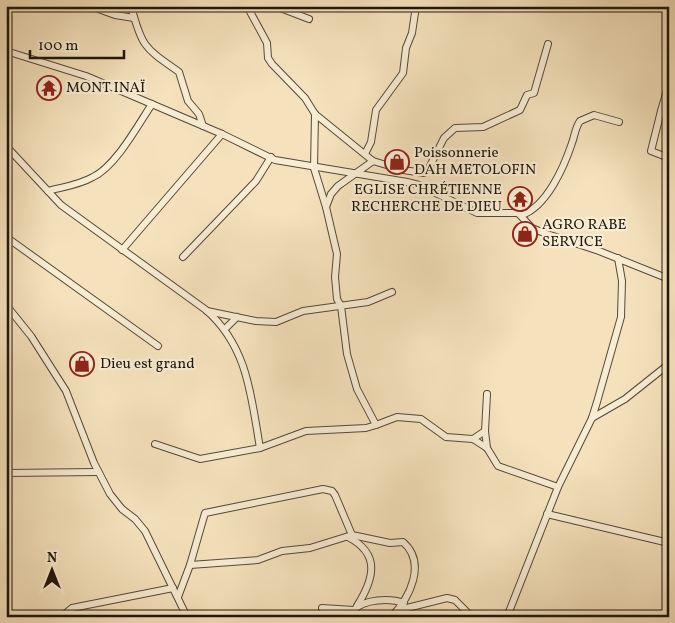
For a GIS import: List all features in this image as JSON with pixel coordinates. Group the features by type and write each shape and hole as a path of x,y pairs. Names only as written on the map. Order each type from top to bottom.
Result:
{"street":[{"path":"90,6 115,15 134,18"},
{"path":"131,6 141,42 148,50 179,72 188,101 199,114 203,126"},
{"path":"247,6 267,43 268,58 305,98 316,114 373,161 403,170 424,173 428,170 444,138 455,128 482,127 520,110 527,95 534,93 548,44"},
{"path":"275,6 309,19"},
{"path":"365,154 371,142 376,110 403,72 406,48 412,33 416,6"},
{"path":"6,51 86,76 283,162 419,185 482,214 514,213 522,215 532,211 552,187 561,171 580,121 594,115 618,122"},
{"path":"669,83 650,151 669,158"},
{"path":"48,191 95,177 119,152 152,104"},
{"path":"661,111 669,114"},
{"path":"316,114 314,168 326,207 337,254 335,277 337,299 341,306 348,354 357,389 376,425"},
{"path":"122,250 222,134"},
{"path":"6,146 60,204 206,310 225,329 240,356 250,388 260,448"},
{"path":"183,257 256,181 271,157"},
{"path":"326,207 331,194 353,174 373,161"},
{"path":"522,215 532,228 618,258 669,279"},
{"path":"6,237 158,346"},
{"path":"507,617 558,487 592,418 621,317 622,281 618,258"},
{"path":"206,310 237,318 276,322 303,311 368,302 392,292"},
{"path":"331,306 337,299"},
{"path":"6,305 31,336 66,391 98,472 110,494 122,509 136,518 145,531 187,617"},
{"path":"225,329 237,318"},
{"path":"592,418 625,399 669,364"},
{"path":"663,369 669,374"},
{"path":"487,394 485,431 487,448 498,466 558,487"},
{"path":"155,444 200,459 260,448 301,432 366,428 397,417 414,417 446,437 472,439 487,448"},
{"path":"472,439 485,431"},
{"path":"6,473 98,472"},
{"path":"178,597 190,565 205,513 318,490 328,490 335,495 350,536 366,548 371,558 369,580 354,610 322,608"},
{"path":"547,514 669,543"},
{"path":"190,565 258,560 282,551 310,548 350,536 383,542 405,543 416,567 404,603 391,617"},
{"path":"66,617 67,612 72,608 173,588"},
{"path":"398,610 447,598 454,600 472,617"},
{"path":"357,606 377,601 396,600 404,603"}],"place":[{"name":"MONT INAÏ","path":"49,88"},
{"name":"Poissonnerie DAH METOLOFIN","path":"397,162"},
{"name":"EGLISE CHRÉTIENNE RECHERCHE DE DIEU","path":"520,199"},
{"name":"AGRO RABE SERVICE","path":"525,234"},
{"name":"Dieu est grand","path":"82,364"}]}
